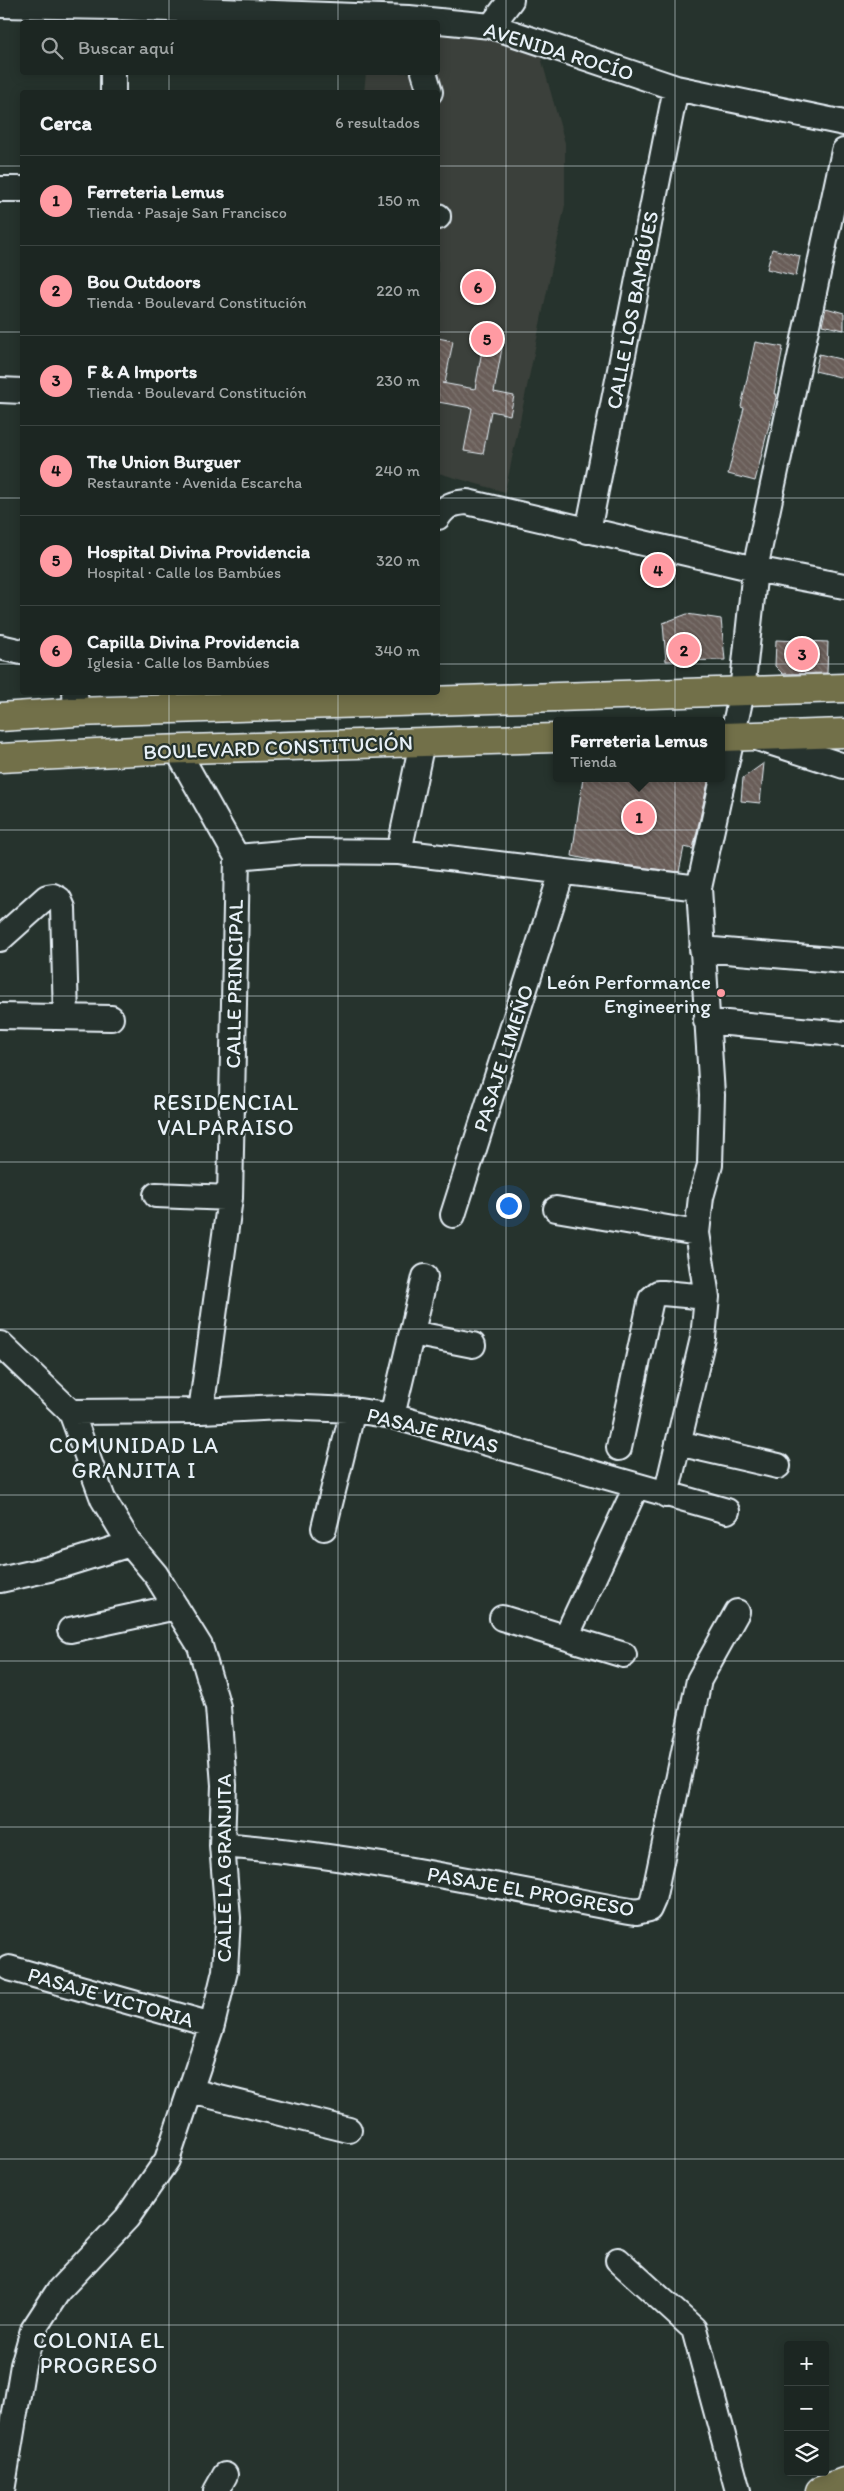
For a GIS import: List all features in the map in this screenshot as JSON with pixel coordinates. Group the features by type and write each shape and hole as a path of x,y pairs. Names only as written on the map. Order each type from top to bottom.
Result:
{"main road":[{"name":"BOULEVARD CONSTITUCIÓN","path":"0,717 75,702 742,692 844,688"},
{"path":"735,737 844,733"},
{"name":"BOULEVARD CONSTITUCIÓN","path":"0,758 177,750 553,738"},
{"path":"820,2491 844,2482"}],"street":[{"path":"491,26 511,0"},
{"name":"AVENIDA ROCÍO","path":"0,5 114,10 414,13 491,26 676,88 844,124"},
{"path":"113,75 113,90"},
{"path":"425,75 429,90"},
{"name":"CALLE LOS BAMBÚES","path":"588,531 676,88"},
{"path":"725,779 735,737 742,692 755,569 844,151"},
{"path":"0,189 20,189"},
{"path":"0,390 20,391"},
{"path":"440,514 443,509 453,503 467,502 755,569 844,586"},
{"path":"0,647 20,652"},
{"path":"735,737 844,766"},
{"path":"398,852 422,742"},
{"path":"177,750 237,857 305,851 398,852 699,888"},
{"path":"666,1495 703,1338 706,1297 697,1233 701,1197 710,1165 712,1095 699,888 724,782"},
{"name":"CALLE PRINCIPAL","path":"201,1412 230,1198 237,857"},
{"name":"PASAJE LIMEÑO","path":"453,1215 562,872"},
{"path":"0,939 48,897 53,896 59,899 63,908 66,1017"},
{"path":"702,949 844,961"},
{"path":"0,1016 111,1018"},
{"path":"706,1021 844,1034"},
{"path":"156,1195 230,1198"},
{"path":"556,1208 697,1233"},
{"path":"392,1416 425,1277"},
{"path":"619,1448 651,1299 663,1293 706,1297"},
{"path":"412,1333 473,1345"},
{"name":"CALLE LA GRANJITA","path":"0,1344 71,1412 103,1499 130,1544 156,1575 200,1646 218,1707 224,1785 222,1845 228,1918 224,1971 212,2026 167,2160 127,2218 59,2290 33,2330 23,2366 2,2491"},
{"name":"PASAJE RIVAS","path":"71,1412 201,1412 280,1407 353,1410 392,1416 636,1487 727,1511"},
{"path":"324,1528 353,1410"},
{"path":"678,1443 778,1466"},
{"path":"566,1637 636,1487"},
{"path":"0,1580 49,1569 130,1544"},
{"path":"70,1630 176,1606"},
{"name":"PASAJE EL PROGRESO","path":"222,1845 273,1849 375,1864 636,1912 648,1909 653,1900 699,1680 737,1612"},
{"path":"502,1618 624,1655"},
{"name":"PASAJE VICTORIA","path":"9,1968 212,2026"},
{"path":"191,2091 348,2130"},
{"path":"618,2260 694,2329 738,2491"}],"shaded area":[{"path":"440,30 489,34 540,54 565,143 565,205 505,492 440,474 440,90 364,90 366,75 440,75"}],"building":[{"path":"772,249 800,256 796,276 767,269"},
{"path":"826,308 844,313 844,330 822,325"},
{"path":"440,338 453,341 445,383 442,383 475,389 483,345 502,348 494,392 514,396 510,415 491,411 483,454 464,451 472,408 440,402"},
{"path":"755,342 783,347 774,394 777,394 755,481 728,474 744,408 741,407"},
{"path":"819,354 844,360 844,378 815,371"},
{"path":"687,614 721,619 725,660 666,661 663,623"},
{"path":"776,640 828,642 827,673 783,674 775,666"},
{"path":"764,763 760,803 741,801 743,778"},
{"path":"582,782 708,782 693,849 684,847 679,872 600,862 572,856"}],"place":[{"name":"Capilla Divina Providencia","path":"478,287"},
{"name":"Hospital Divina Providencia","path":"487,339"},
{"name":"The Union Burguer","path":"658,570"},
{"name":"Bou Outdoors","path":"684,650"},
{"name":"F & A Imports","path":"802,654"},
{"name":"Ferreteria Lemus","path":"639,817"},
{"name":"León Performance Engineering","path":"721,993"}],"district":[{"name":"RESIDENCIAL VALPARAISO","path":"226,1114"},
{"name":"COMUNIDAD LA GRANJITA I","path":"134,1458"},
{"name":"COLONIA EL PROGRESO","path":"99,2352"}]}
